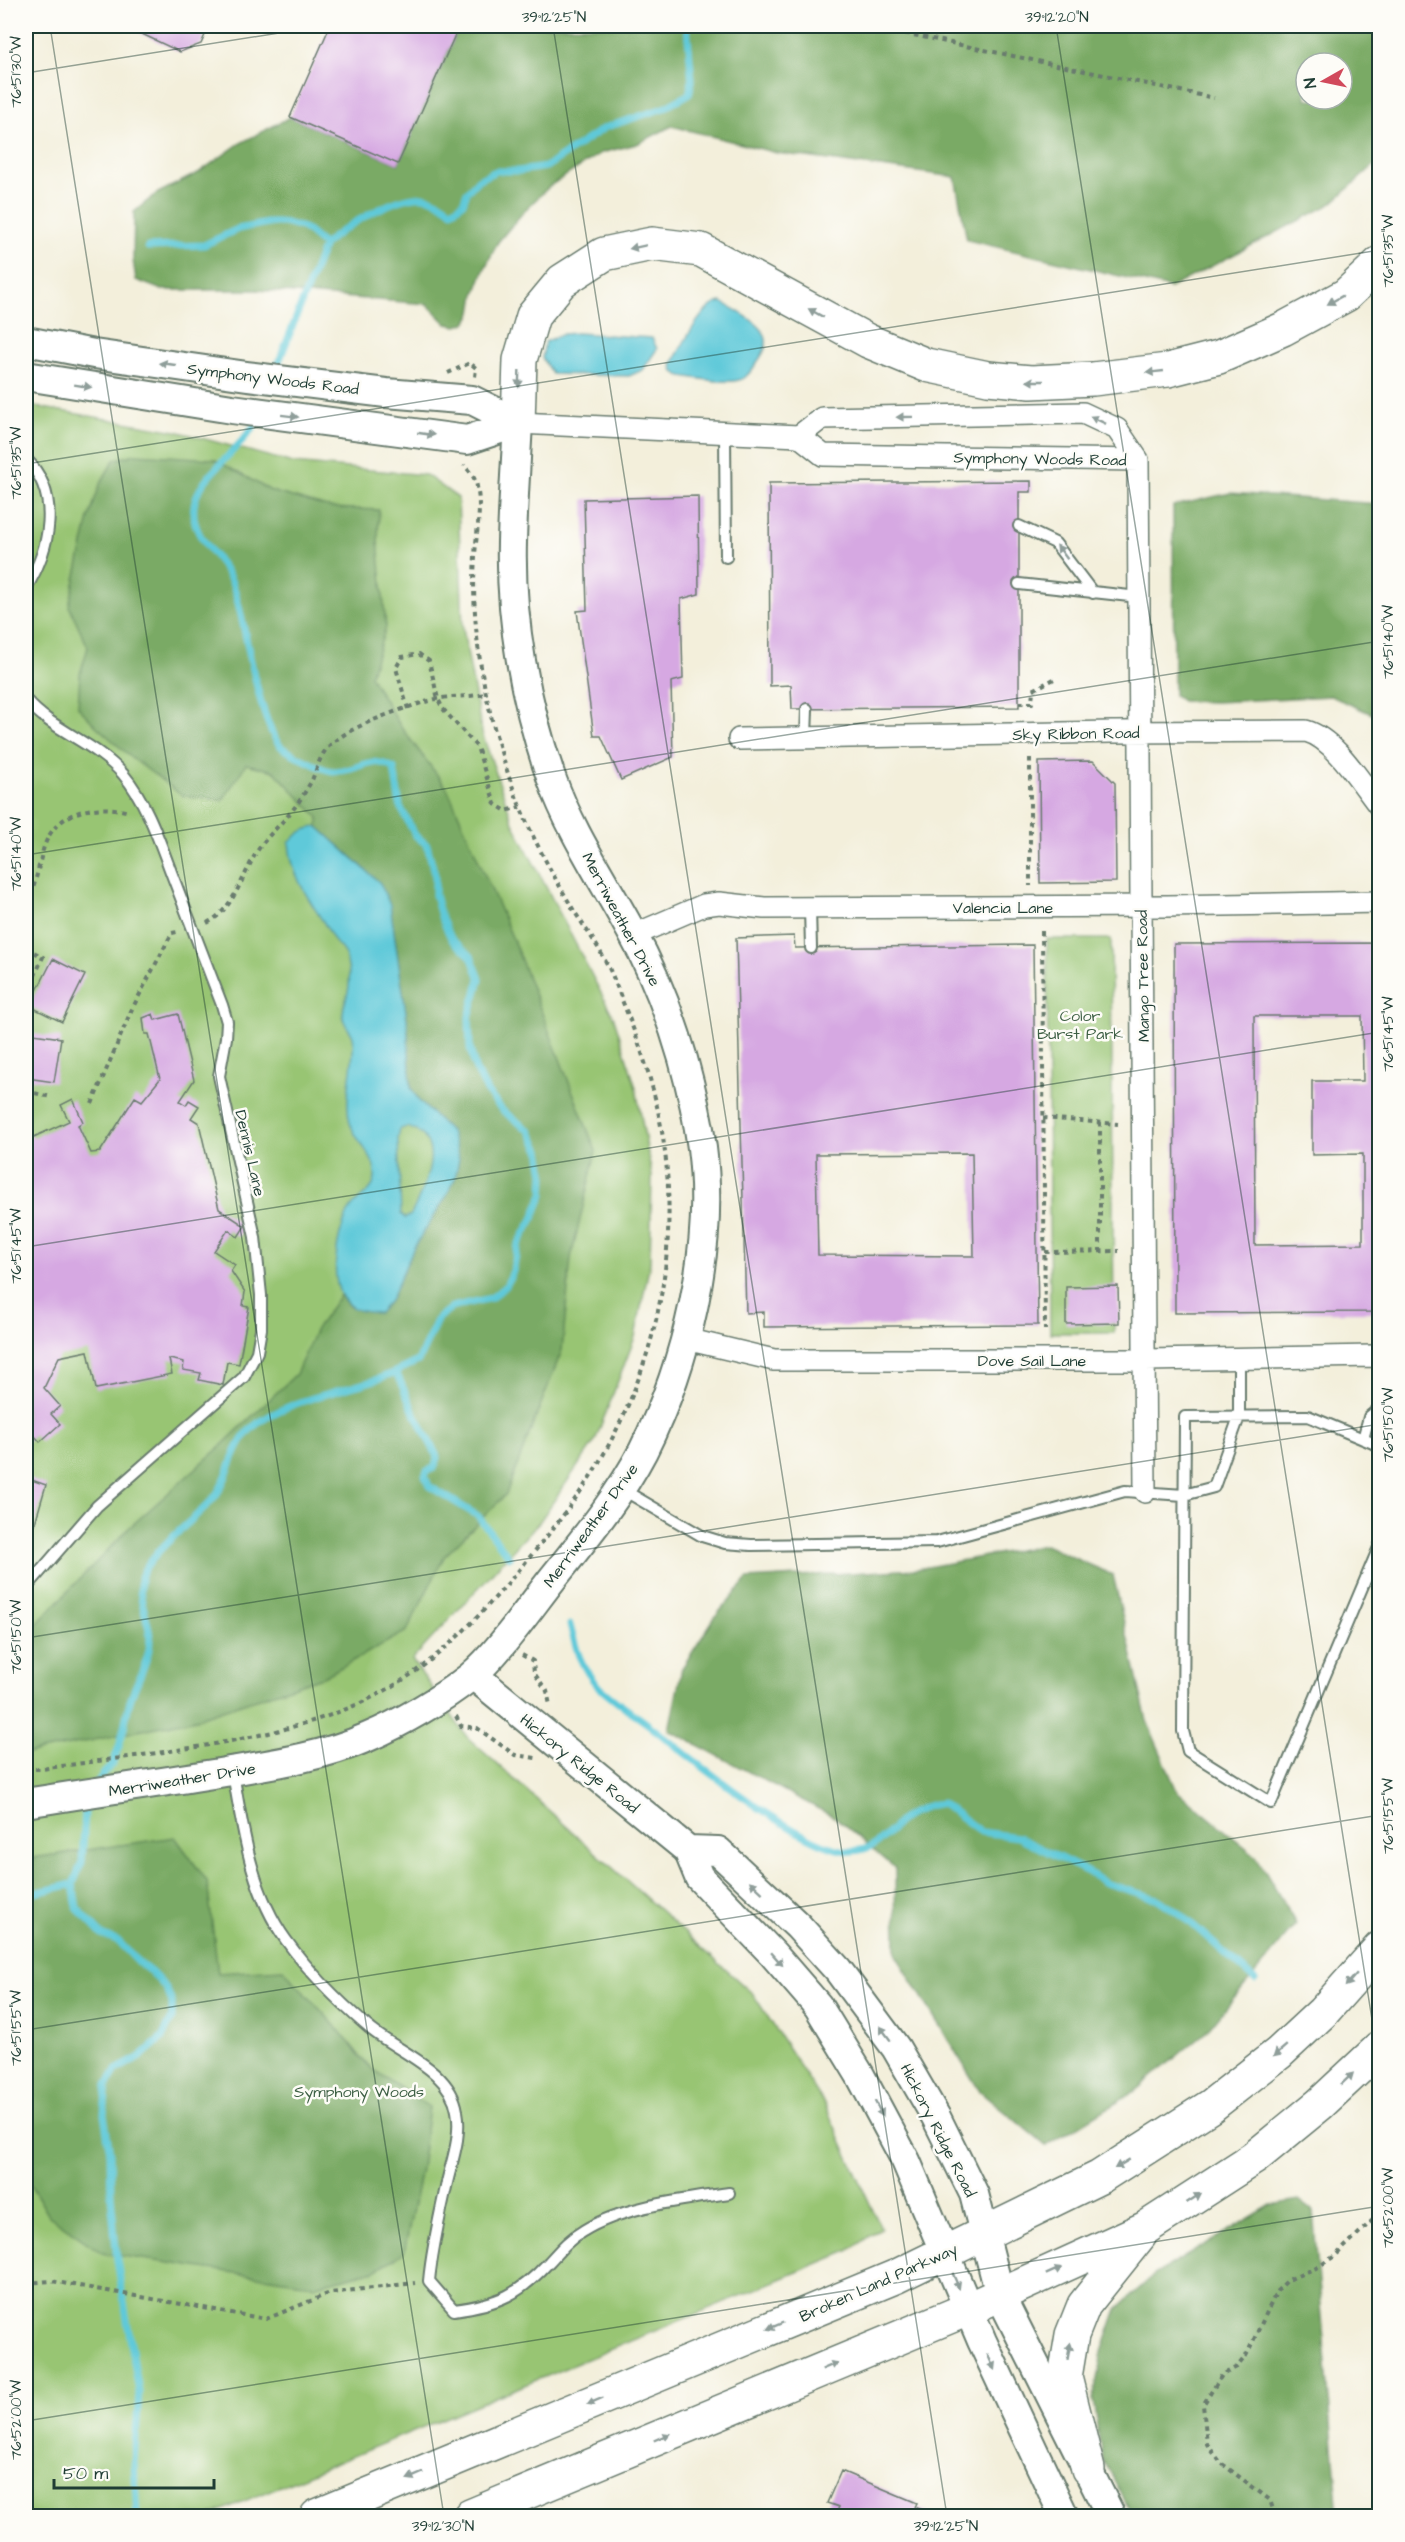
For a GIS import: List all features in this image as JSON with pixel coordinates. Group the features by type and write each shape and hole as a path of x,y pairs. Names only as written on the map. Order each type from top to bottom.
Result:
{"main road":[{"path":"518,423 520,360 533,316 562,281 604,254 652,244 701,250 868,341 926,365 988,378 1031,382 1093,379 1168,370 1219,357 1283,329 1346,295 1380,263"},
{"name":"Broken Land Parkway","path":"317,2517 945,2254 1100,2177 1211,2106 1279,2052 1316,2019 1380,1948"},
{"path":"470,2517 968,2309 1144,2229 1254,2158 1320,2104 1380,2048"},
{"path":"1088,2469 1065,2377 1072,2335 1084,2305 1144,2229"}],"street":[{"name":"Symphony Woods Road","path":"26,341 94,354 247,376 387,393 472,400 518,423"},
{"name":"Symphony Woods Road","path":"26,376 232,409 467,440 518,423 799,436 823,455 1138,460"},
{"name":"Symphony Woods Road","path":"799,436 822,418 1083,412 1117,429 1138,460"},
{"name":"Merriweather Drive","path":"26,1803 198,1776 323,1753 369,1737 413,1713 472,1675 552,1578 620,1488 641,1453 662,1409 686,1339 696,1288 703,1240 705,1192 702,1149 683,1058 661,990 581,841 556,789 534,719 519,647 513,579 512,542 518,423"},
{"name":"Mango Tree Road","path":"1138,460 1142,732 1145,1492"},
{"name":"Sky Ribbon Road","path":"739,738 1297,730 1314,734 1328,743 1380,807"},
{"name":"Valencia Lane","path":"633,935 704,905 719,903 764,908 810,908 1380,902"},
{"name":"Dove Sail Lane","path":"686,1339 774,1360 1146,1360 1374,1356 1380,1358"},
{"name":"Hickory Ridge Road","path":"472,1675 688,1850 699,1877 773,1954 818,2006 860,2075 906,2161 968,2309 1064,2517"},
{"name":"Hickory Ridge Road","path":"688,1850 718,1851 798,1926 838,1970 896,2048 936,2117 974,2194 1000,2295 1111,2517"}],"lane":[{"path":"726,432 726,557"},
{"path":"26,459 36,471 43,488 49,525 46,545 37,569 26,588"},
{"path":"1019,526 1055,543 1093,593"},
{"path":"1019,584 1139,597"},
{"name":"Dennis Lane","path":"26,701 39,714 77,736 105,756 124,776 148,817 193,927 227,1022 219,1076 255,1237 261,1296 261,1329 257,1352 244,1377 97,1506 49,1558 26,1588"},
{"path":"807,709 807,737"},
{"path":"810,908 810,948"},
{"path":"620,1488 702,1536 726,1543 751,1545 937,1542 1103,1495 1125,1491 1184,1495 1214,1487 1239,1417 1239,1358"},
{"path":"1363,1439 1369,1417 1380,1408"},
{"path":"1380,1446 1308,1416 1185,1417 1183,1731 1188,1751 1271,1803 1380,1545"},
{"path":"233,1770 253,1874 285,1940 322,1983 368,2028 438,2077 451,2093 457,2111 458,2136 433,2246 429,2281 454,2310 488,2305 518,2290 541,2270 562,2246 583,2230 614,2217 658,2204 729,2193"}],"path":[{"path":"870,26 1214,98"},
{"path":"26,1769 69,1765 264,1733 344,1710 401,1681 446,1649 479,1616 531,1555 589,1479 611,1440 644,1365 665,1282 669,1237 668,1175 663,1133 642,1050 609,967 574,912 535,840 502,758 486,694 473,588 477,486 464,465"},
{"path":"408,709 396,668 402,657 419,654 429,661 438,699 444,710 477,747 495,804 506,811 520,807"},
{"path":"1019,703 1032,703 1033,690 1056,678"},
{"path":"311,782 325,751 336,740 358,727 438,699 486,694"},
{"path":"1030,758 1030,889"},
{"path":"26,903 45,842 57,824 73,814 103,807 148,817"},
{"path":"1042,931 1045,1330"},
{"path":"26,948 43,957 26,996"},
{"path":"26,1091 51,1096"},
{"path":"1044,1118 1118,1124"},
{"path":"1100,1122 1101,1251"},
{"path":"1044,1252 1119,1251"},
{"path":"533,1661 534,1673"},
{"path":"461,1726 477,1728 515,1755"},
{"path":"1275,2517 1270,2500 1221,2463 1207,2444 1203,2405 1222,2375 1237,2367 1246,2356 1277,2291 1288,2280 1316,2268 1335,2256 1380,2213"},
{"path":"26,2283 51,2281 266,2319 330,2293 429,2281"}],"green space":[{"path":"459,26 1379,26 1379,161 1331,204 1170,288 967,240 955,177 777,153 672,126 637,144 601,153 551,185 525,210 498,242 475,294 472,313 466,323 457,326 447,324 427,304 257,290 162,290 136,280 133,260 134,212 156,194 198,173 239,144 290,117 398,164"},
{"name":"Symphony Woods","path":"26,405 176,431 293,463 426,475 458,498 463,629 482,733 514,825 614,1018 636,1088 652,1176 650,1263 635,1337 595,1441 540,1521 412,1660 467,1737 753,1994 825,2105 881,2228 848,2251 208,2516 26,2516"},
{"path":"135,454 214,459 271,491 331,508 379,510 378,541 386,627 370,676 401,727 447,788 512,937 596,1151 571,1258 562,1350 506,1494 444,1557 407,1631 325,1676 196,1719 26,1754 26,1635 130,1527 220,1447 296,1374 316,1329 340,1295 349,1306 379,1313 390,1301 414,1247 455,1179 451,1132 419,1101 411,1088 407,1019 390,905 364,868 318,827 318,817 274,771 246,764 223,800 183,796 132,758 78,707 80,674 88,647 69,606 89,518 100,484 114,460"},
{"path":"1230,493 1379,504 1379,717 1331,696 1216,702 1182,701 1174,695 1173,506"},
{"name":"Color Burst Park","path":"1047,939 1111,939 1114,1333 1050,1333"},
{"path":"1045,1545 1113,1575 1147,1721 1177,1791 1256,1856 1296,1924 1207,2031 1134,2092 1046,2146 979,2090 896,1955 895,1868 836,1818 669,1730 682,1668 715,1617 747,1579 917,1569"},
{"path":"175,1837 207,1881 218,1973 283,1969 338,2029 368,2066 429,2107 421,2169 404,2253 375,2270 317,2285 102,2253 49,2216 26,2177 26,1859"},
{"path":"1299,2200 1313,2211 1339,2516 1133,2516 1102,2457 1093,2400 1102,2352 1117,2309 1154,2275 1271,2205"}],"water":[{"path":"722,302 749,318 763,331 766,339 765,348 754,367 742,379 736,381 681,376 674,372 672,364 693,327 707,310"},
{"path":"563,334 652,338 657,349 643,370 629,376 552,374 542,358 545,342"},
{"path":"318,827 380,883 390,905 407,1019 411,1088 419,1101 451,1132 459,1159 455,1179 445,1199 414,1247 390,1301 379,1313 359,1310 349,1305 342,1296 336,1273 338,1246 349,1211 372,1187 375,1176 369,1155 353,1130 348,1114 353,1040 343,1017 349,982 346,959 300,883 291,857 289,843 295,836","holes":["407,1127 420,1133 427,1142 430,1166 411,1215 405,1218 401,1214 398,1139 400,1129"]}],"building":[{"path":"125,26 209,26 201,44 180,52"},
{"path":"330,26 459,26 398,164 290,117"},
{"path":"1031,481 1031,492 1019,492 1019,707 792,709 791,685 770,686 769,483"},
{"path":"698,496 699,594 681,599 683,679 671,682 673,757 621,780 601,736 594,736 577,611 587,610 584,499"},
{"path":"1093,761 1115,783 1116,882 1040,883 1039,762"},
{"path":"794,936 795,948 1033,945 1038,1325 764,1327 764,1312 746,1313 736,938","holes":["972,1153 974,1256 818,1255 816,1154"]},
{"path":"1380,943 1380,1312 1175,1313 1174,944","holes":["1254,1016 1362,1016 1363,1081 1312,1081 1312,1155 1363,1154 1363,1244 1255,1245"]},
{"path":"53,959 85,975 62,1022 29,1006"},
{"path":"153,1014 155,1020 178,1014 194,1080 180,1101 186,1105 189,1100 199,1106 191,1118 199,1123 219,1209 245,1226 238,1237 228,1230 214,1251 235,1265 231,1271 245,1292 243,1306 249,1307 239,1364 227,1362 223,1385 199,1380 201,1373 183,1370 184,1362 169,1359 172,1374 96,1389 88,1351 59,1357 44,1388 60,1406 51,1414 60,1424 40,1442 34,1435 26,1443 26,1133 34,1137 69,1121 61,1105 73,1099 83,1122 78,1125 91,1153 100,1152 135,1097 142,1101 160,1079 149,1034 145,1034 143,1018"},
{"path":"33,1034 61,1038 54,1082 27,1078"},
{"path":"1118,1286 1119,1323 1066,1324 1066,1287"},
{"path":"26,1478 46,1485 30,1540 26,1538"},
{"path":"841,2471 917,2503 915,2507 937,2516 835,2516 839,2507 827,2503"}],"waterway":[{"path":"275,372 324,245 332,238 385,206 412,198 431,199 452,211 463,203 467,192 478,180 496,171 519,171 546,167 604,128 664,108 689,94 692,81 687,26"},
{"path":"148,247 204,245 238,229 268,223 286,223 304,228 324,245"},
{"path":"97,1784 116,1754 130,1701 149,1649 149,1631 141,1596 141,1578 145,1569 161,1549 218,1493 245,1435 265,1418 295,1404 378,1379 418,1361 438,1318 452,1307 491,1298 506,1286 513,1271 518,1245 533,1219 543,1194 544,1174 540,1150 530,1131 503,1111 488,1093 475,1068 470,1048 469,1017 480,979 471,956 452,940 441,917 435,895 435,875 427,845 415,835 400,806 394,768 377,762 342,771 322,768 284,749 275,739 267,721 233,585 222,565 202,538 194,518 194,506 203,485 258,419"},
{"path":"396,1372 438,1458 434,1468 427,1471 425,1476 429,1486 478,1516 509,1557"},
{"path":"570,1625 583,1665 598,1686 718,1779 806,1836 832,1847 852,1851 861,1850 880,1841 910,1814 942,1803 981,1832 1018,1837 1105,1883 1158,1899 1183,1916 1255,1980"},
{"path":"90,1799 85,1811 82,1862 73,1884 77,1908 102,1935 119,1942 151,1972 166,1988 172,2002 172,2018 162,2038 140,2057 116,2070 107,2085 104,2114 110,2154 117,2260 139,2392 134,2462 137,2516"},
{"path":"26,1895 73,1884"}]}
